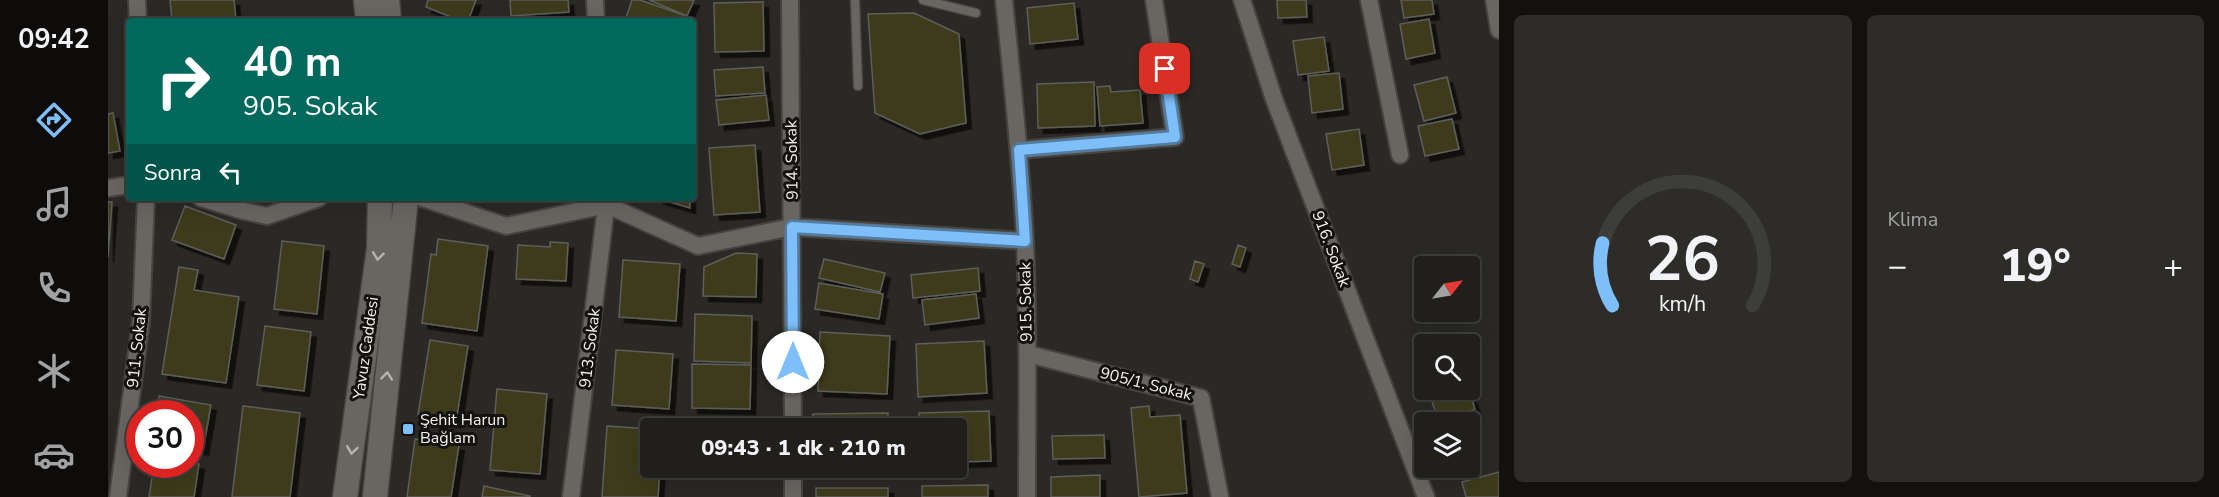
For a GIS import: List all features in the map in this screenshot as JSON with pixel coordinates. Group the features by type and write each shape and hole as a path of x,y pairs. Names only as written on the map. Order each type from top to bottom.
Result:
{"main road":[{"path":"366,0 368,18"},
{"path":"387,0 389,18"},
{"name":"Yavuz Caddesi","path":"345,497 379,248 380,201"},
{"name":"Yavuz Caddesi","path":"375,497 405,201"}],"street":[{"path":"137,0 138,18"},
{"path":"595,0 596,18"},
{"name":"914. Sokak","path":"790,0 793,418"},
{"name":"915. Sokak","path":"1004,0 1019,150 1025,241 1028,354 1027,497"},
{"path":"1019,150 1175,137 1154,0"},
{"name":"916. Sokak","path":"1242,0 1274,99 1426,497"},
{"path":"1369,0 1400,155"},
{"path":"1494,0 1499,30"},
{"path":"108,188 126,185"},
{"name":"911. Sokak","path":"118,497 141,321 146,201"},
{"path":"211,201 267,216 310,201"},
{"path":"431,201 506,226 607,202 698,246 792,227 1025,241"},
{"name":"913. Sokak","path":"571,497 607,202"},
{"name":"905/1. Sokak","path":"1028,354 1201,398 1220,497"},
{"path":"793,478 793,497"}],"lane":[{"path":"855,0 858,86"},
{"path":"923,0 976,13"}],"building":[{"path":"170,0 234,0 236,18 172,18"},
{"path":"428,0 476,0 469,18 454,18 426,7"},
{"path":"510,0 568,0 569,12 511,16"},
{"path":"632,0 640,0 692,18 626,18"},
{"path":"649,0 694,0 687,16"},
{"path":"1277,0 1306,0 1307,17 1278,18"},
{"path":"1401,0 1432,0 1434,14 1404,18"},
{"path":"763,2 764,51 715,52 714,3"},
{"path":"1074,3 1078,39 1030,44 1027,8"},
{"path":"914,13 959,34 966,123 920,134 875,113 868,14"},
{"path":"1429,19 1435,53 1406,59 1400,24"},
{"path":"1324,37 1329,71 1298,75 1293,41"},
{"path":"763,67 765,93 716,96 714,70"},
{"path":"1339,73 1343,109 1312,113 1308,76"},
{"path":"1447,77 1456,113 1424,121 1414,85"},
{"path":"1094,82 1095,126 1038,128 1037,84"},
{"path":"1110,86 1111,92 1140,90 1143,123 1100,126 1097,87"},
{"path":"766,95 769,120 719,125 716,100"},
{"path":"113,113 120,151 108,153 108,114"},
{"path":"1452,119 1459,149 1425,156 1418,126"},
{"path":"1359,129 1364,165 1332,170 1326,134"},
{"path":"755,145 760,212 714,215 709,148"},
{"path":"667,201 690,201 690,208"},
{"path":"108,202 112,202 108,257"},
{"path":"185,206 236,225 224,259 172,240"},
{"path":"438,239 488,246 477,331 422,323 431,254 436,255"},
{"path":"282,241 324,246 317,314 274,309"},
{"path":"550,242 568,243 566,281 516,279 518,245 550,247"},
{"path":"1238,245 1246,248 1240,267 1232,264"},
{"path":"736,253 757,254 756,297 703,296 704,267"},
{"path":"824,259 885,273 880,292 819,278"},
{"path":"623,260 680,264 676,321 619,317"},
{"path":"1195,261 1204,264 1198,282 1190,279"},
{"path":"179,267 198,270 194,290 239,297 226,383 162,374"},
{"path":"978,268 980,291 913,298 911,275"},
{"path":"819,283 883,294 879,319 815,309"},
{"path":"976,294 979,318 925,325 922,300"},
{"path":"695,314 752,316 751,363 694,361"},
{"path":"265,326 311,332 304,391 257,385"},
{"path":"820,332 890,336 887,394 818,391"},
{"path":"430,340 468,346 456,422 418,415"},
{"path":"984,341 987,393 918,397 916,344"},
{"path":"616,350 673,354 669,409 612,405"},
{"path":"692,364 751,365 750,409 692,408"},
{"path":"497,389 547,394 540,474 490,470"},
{"path":"159,396 182,400 158,400"},
{"path":"1431,400 1472,400 1475,409 1467,412 1436,412"},
{"path":"204,404 211,405 204,444"},
{"path":"243,406 300,413 290,497 232,497"},
{"path":"1149,406 1150,417 1180,415 1187,493 1139,497 1131,408"},
{"path":"989,411 991,461 967,462 967,418 919,418 919,413"},
{"path":"888,413 888,418 813,418 813,414"},
{"path":"607,426 640,428 640,478 659,478 658,497 602,497"},
{"path":"1104,435 1105,458 1053,459 1052,436"},
{"path":"415,439 459,445 451,497 407,497"},
{"path":"1499,472 1499,497 1466,497 1462,482"},
{"path":"1100,475 1100,497 1051,497 1051,477"},
{"path":"152,478 197,478 194,497 149,497"},
{"path":"988,485 988,497 922,497 922,486"},
{"path":"484,486 530,496 530,497 482,497"},
{"path":"816,488 888,488 888,497 816,497"}],"place":[{"name":"Şehit Harun Bağlam","path":"408,429"}],"route":[{"path":"793,362 792,227 1025,241 1019,150 1175,137 1165,69"}]}
